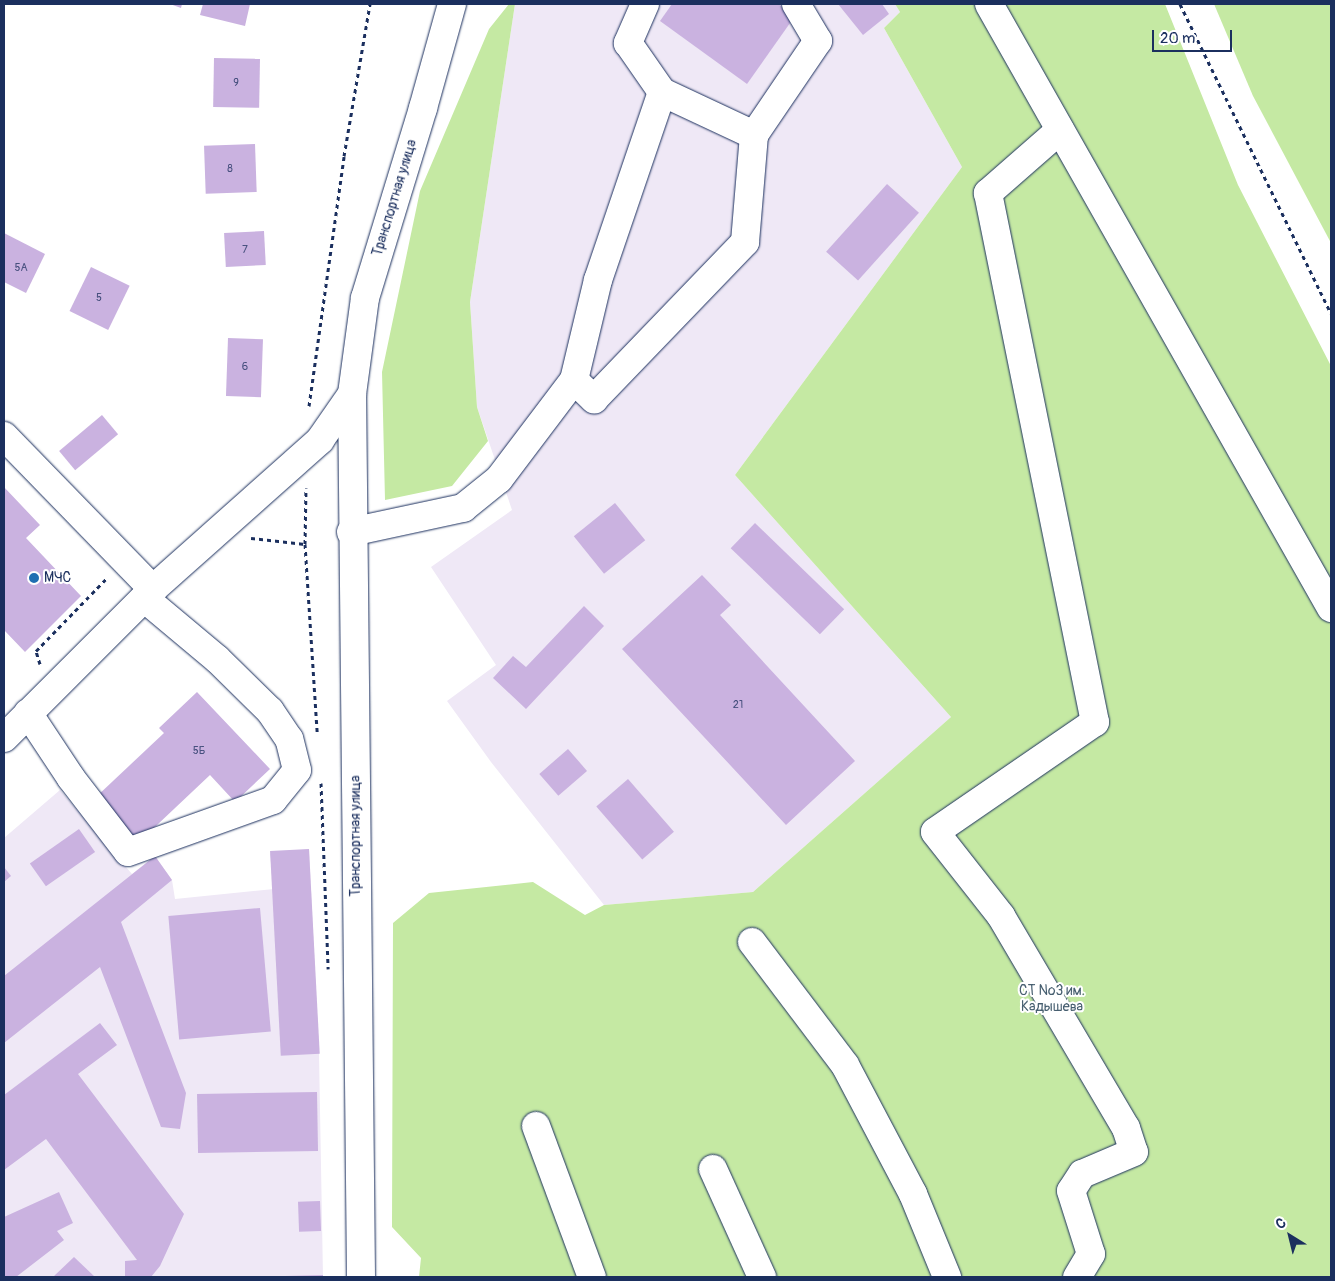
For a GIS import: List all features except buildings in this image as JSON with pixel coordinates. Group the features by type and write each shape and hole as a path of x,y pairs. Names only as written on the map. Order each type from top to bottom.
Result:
{"street":[{"name":"Транспортная улица","path":"361,1277 351,532 352,394 364,298 424,108 452,4"},
{"path":"645,4 628,43 662,92 754,135"},
{"path":"574,380 594,398 745,242 754,135 818,41 796,4"},
{"path":"989,4 1331,608"},
{"path":"351,532 463,508 499,479 574,380 598,280 662,92"},
{"path":"1060,130 988,193 1095,722 935,832 1001,916 1126,1128 1134,1152 1082,1174 1071,1191 1091,1254 1077,1277"},
{"name":"Транспортная улица","path":"4,738 149,594 320,440 352,394"},
{"path":"4,436 125,560 149,594 270,711 289,740 297,770 273,800 128,852 71,778 28,713"},
{"path":"752,942 845,1065 913,1194 947,1277"},
{"path":"536,1126 592,1277"},
{"path":"714,1168 762,1277"}],"path":[{"path":"308,416 344,156 370,4"},
{"path":"1180,4 1331,313"},
{"path":"215,535 305,544 318,742"},
{"path":"42,669 36,651 125,560"},
{"path":"320,772 328,976"}],"shaded area":[{"path":"515,4 895,4 900,12 884,28 962,167 735,475 951,717 753,892 604,905 491,762 447,701 496,665 431,567 512,510 477,407 470,302"},
{"path":"60,790 132,874 155,856 172,880 175,899 274,889 270,854 309,849 319,1054 323,1277 4,1277 4,838"}],"green space":[{"path":"509,4 515,4 470,302 477,407 488,441 452,486 385,500 382,372 420,191 489,29"},
{"name":"СТ №3 им. Кадышева","path":"895,4 1165,4 1238,185 1331,366 1331,1277 419,1277 421,1258 392,1227 393,923 429,893 533,882 585,915 604,905 753,892 951,717 735,475 962,167 884,28 900,12"},
{"path":"1214,4 1331,4 1331,243 1253,96"}],"place":[{"name":"МЧС","path":"34,578"}]}
